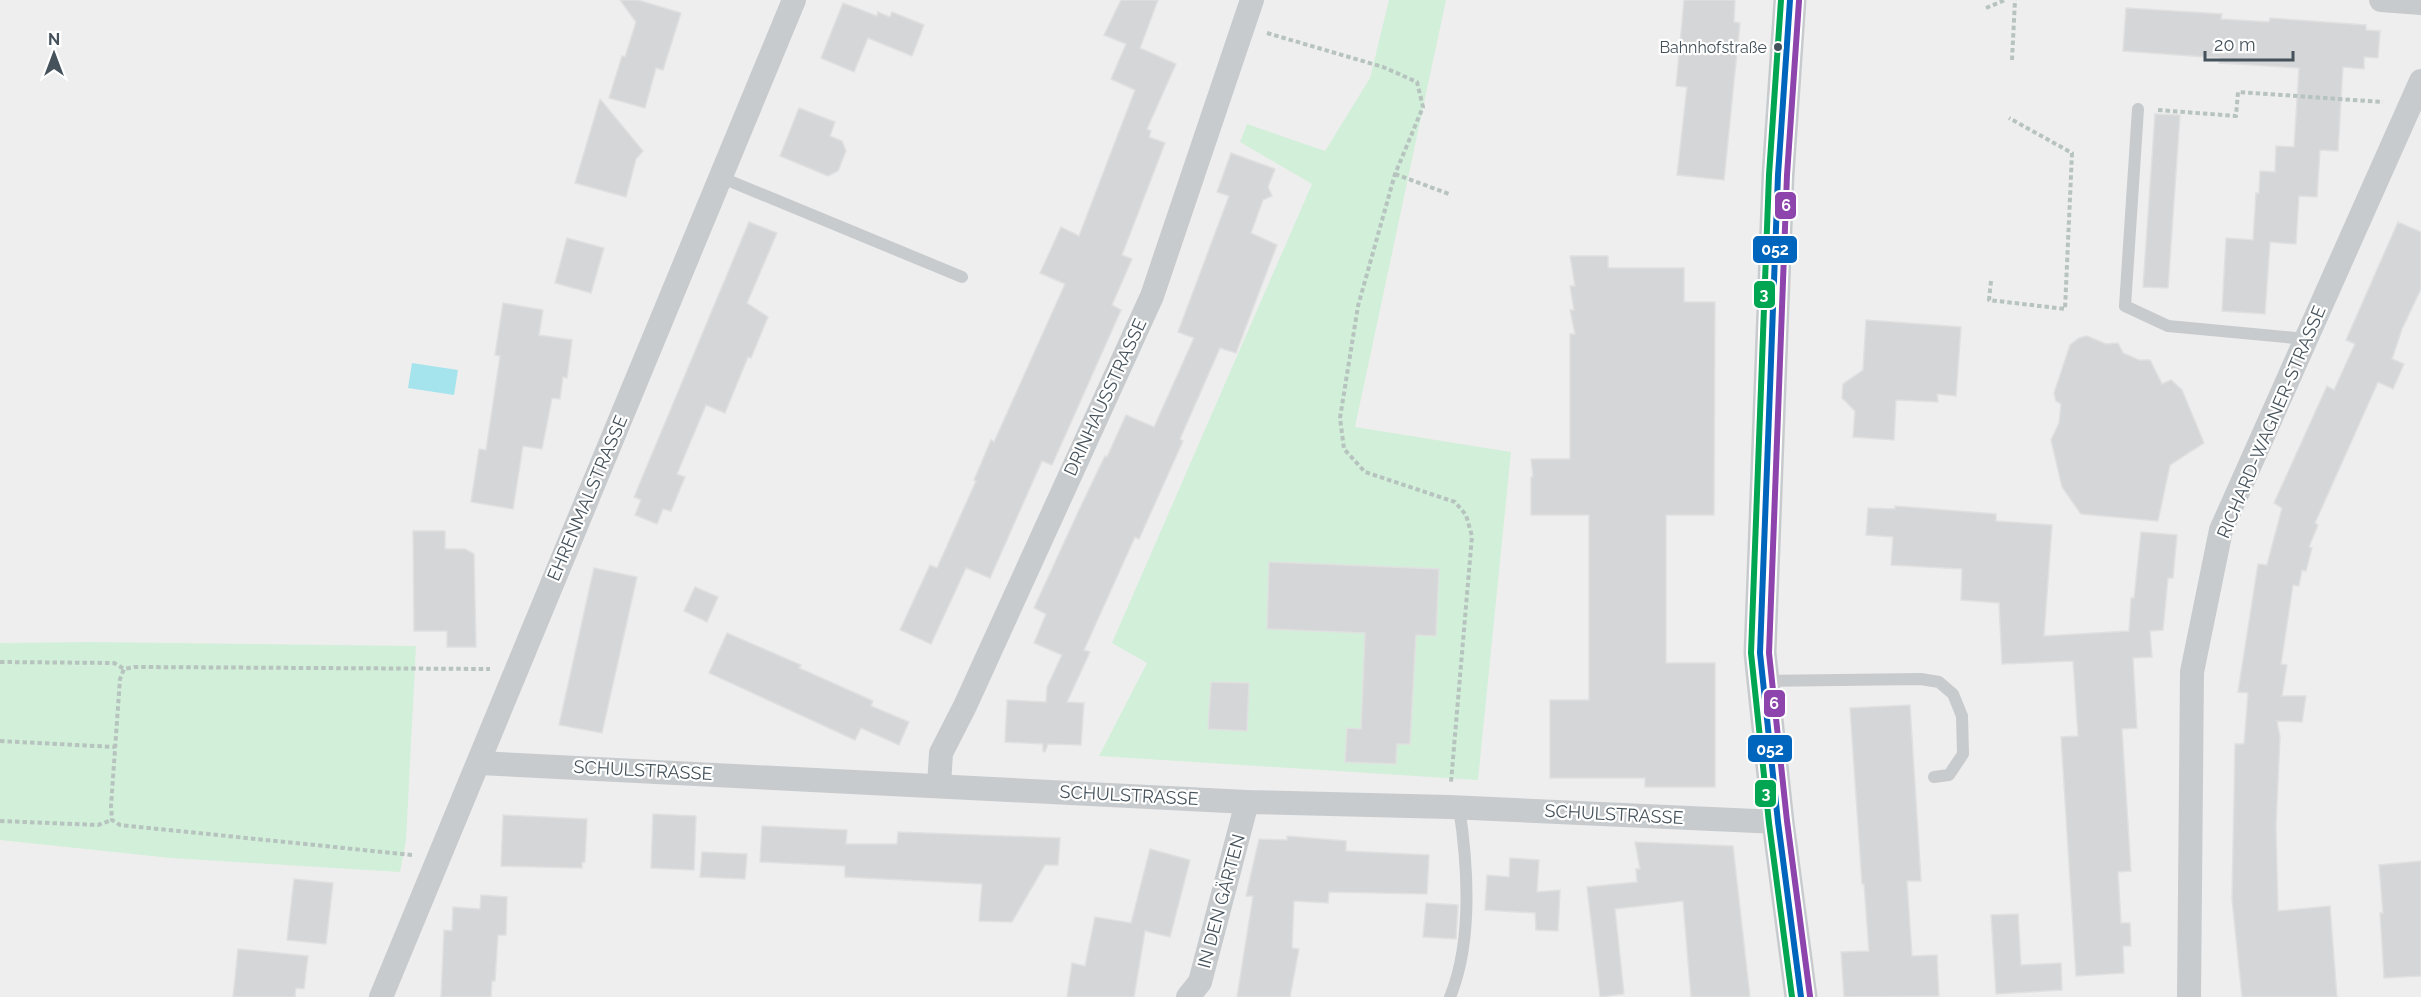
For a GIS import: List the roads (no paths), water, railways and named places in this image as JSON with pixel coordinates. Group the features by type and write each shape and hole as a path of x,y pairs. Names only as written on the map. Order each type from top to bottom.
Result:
{"main road":[{"path":"1790,0 1778,176 1760,652 1778,822 1801,997"}],"street":[{"name":"EHRENMALSTRASSE","path":"381,997 435,864 480,763 512,677 794,0"},
{"name":"DRINHAUSSTRASSE","path":"939,785 941,753 965,706 1152,296 1252,0"},
{"path":"2381,0 2421,3"},
{"name":"RICHARD-WAGNER-STRASSE","path":"2188,997 2192,672 2221,530 2421,81"},
{"name":"SCHULSTRASSE","path":"480,763 1247,802 1454,807 1778,822"},
{"name":"IN DEN GÄRTEN","path":"1188,997 1200,982 1247,802"}],"lane":[{"path":"2138,109 2125,306 2168,326 2306,339"},
{"path":"720,177 962,277"},
{"path":"1764,681 1922,679 1939,682 1953,694 1962,716 1963,754 1949,775 1934,777"},
{"path":"1450,997 1457,980 1464,930 1466,856 1454,807"}],"water":[{"path":"412,363 458,370 454,395 408,388"}],"place":[{"name":"Bahnhofstraße","path":"1778,47"}]}
